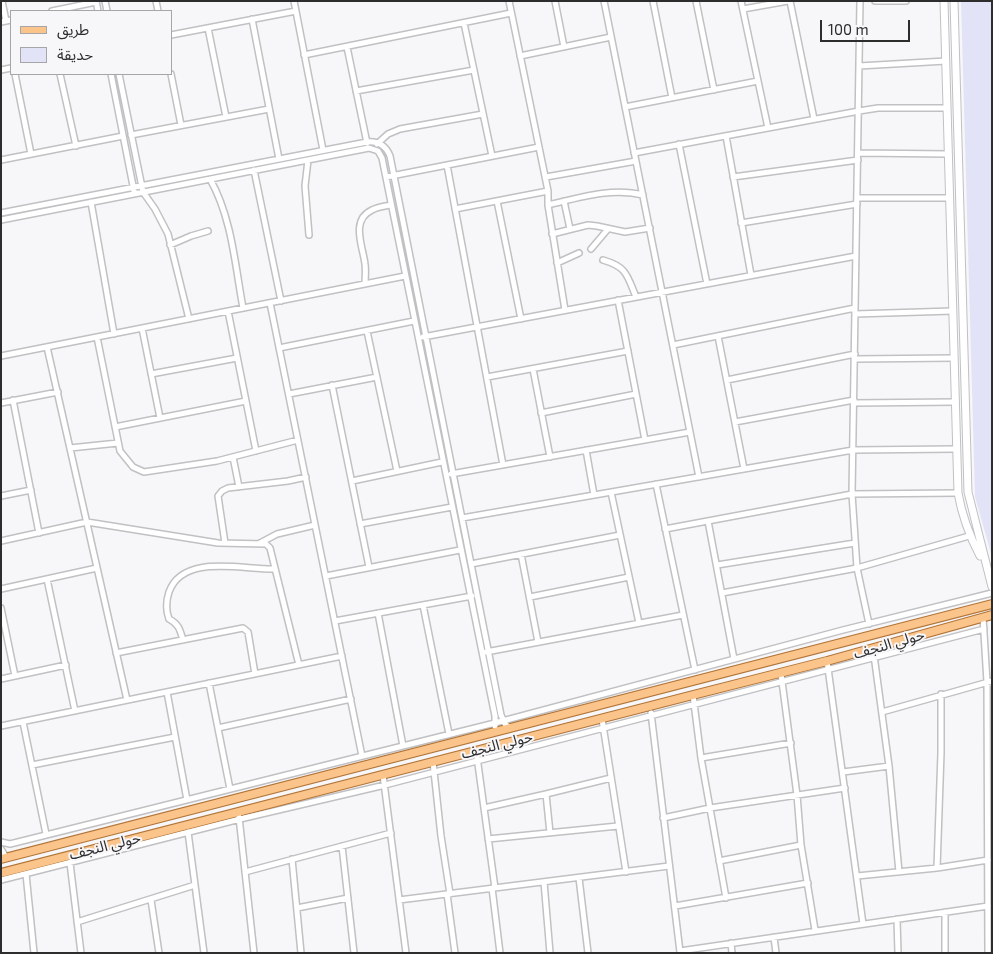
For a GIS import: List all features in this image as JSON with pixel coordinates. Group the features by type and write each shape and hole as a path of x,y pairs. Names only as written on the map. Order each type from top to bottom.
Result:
{"main road":[{"name":"حولي النجف","path":"4,858 992,604"},
{"name":"حولي النجف","path":"1,873 289,803 318,791 476,751 602,723 650,706 781,674 992,615"},
{"path":"340,772 339,778 344,784"},
{"path":"316,778 320,784 318,791"}],"street":[{"path":"2,1 6,21"},
{"path":"294,1 323,150"},
{"path":"509,1 546,177 552,234 565,310"},
{"path":"555,1 564,47"},
{"path":"604,1 700,477"},
{"path":"653,1 672,98"},
{"path":"696,1 714,90"},
{"path":"741,1 768,128"},
{"path":"742,9 789,1 814,119"},
{"path":"860,1 852,494 858,568 869,624"},
{"path":"875,1 906,1"},
{"path":"944,1 958,493 969,536 985,565"},
{"path":"954,1 967,482 970,502 992,587"},
{"path":"57,10 96,2"},
{"path":"172,35 296,11"},
{"path":"304,55 511,13"},
{"path":"252,19 279,159"},
{"path":"464,23 492,156"},
{"path":"208,28 226,117"},
{"path":"520,56 611,37"},
{"path":"347,46 367,142 381,155 386,177 495,723 491,733"},
{"path":"859,66 946,61"},
{"path":"356,91 474,70"},
{"path":"15,75 31,154"},
{"path":"60,75 76,146"},
{"path":"111,75 135,194"},
{"path":"119,75 142,189 162,220 189,319"},
{"path":"171,75 181,126"},
{"path":"625,107 758,82"},
{"path":"131,135 270,108"},
{"path":"634,153 859,110 878,108 947,108"},
{"path":"1,213 134,188 142,189 210,179 372,148 388,134 400,128 483,114"},
{"path":"1,160 124,136"},
{"path":"726,136 751,276"},
{"path":"1,220 135,194 142,189 323,150 367,142 378,143 384,146 389,152 394,175 488,652 504,721 510,728"},
{"path":"680,144 707,284"},
{"path":"386,177 539,147"},
{"path":"858,153 948,154"},
{"path":"308,160 305,186 309,235"},
{"path":"733,177 858,160"},
{"path":"546,177 636,161"},
{"path":"447,165 503,465"},
{"path":"254,170 281,301"},
{"path":"210,179 220,196 227,219 243,308"},
{"path":"455,209 548,190"},
{"path":"548,205 606,193 636,193 643,195"},
{"path":"857,198 950,198"},
{"path":"497,201 521,319"},
{"path":"564,201 570,229"},
{"path":"91,202 114,334"},
{"path":"742,223 857,204"},
{"path":"365,284 365,266 359,238 360,224 362,218 372,209 391,205"},
{"path":"552,234 588,225 625,232 650,228"},
{"path":"591,249 608,229"},
{"path":"170,245 208,231"},
{"path":"557,262 579,253"},
{"path":"418,338 856,256"},
{"path":"603,260 617,264 623,270 629,279 636,297"},
{"path":"1,356 405,276"},
{"path":"618,300 645,440"},
{"path":"270,303 362,756"},
{"path":"228,311 256,451"},
{"path":"673,345 855,311 953,311"},
{"path":"280,348 414,321"},
{"path":"142,328 160,418"},
{"path":"367,331 397,471"},
{"path":"718,336 744,469"},
{"path":"97,337 120,451 132,467 144,472 217,462 298,440"},
{"path":"48,347 127,700"},
{"path":"487,377 628,351"},
{"path":"727,380 855,357 954,358"},
{"path":"151,374 237,358"},
{"path":"533,369 550,457"},
{"path":"289,394 376,376"},
{"path":"332,386 369,567"},
{"path":"1,403 58,392"},
{"path":"541,413 636,394"},
{"path":"14,400 39,532"},
{"path":"115,427 246,401"},
{"path":"735,422 854,402 955,402"},
{"path":"445,475 690,432"},
{"path":"70,448 118,443"},
{"path":"462,518 853,450 956,448"},
{"path":"586,450 594,495"},
{"path":"233,457 239,487"},
{"path":"352,481 442,462"},
{"path":"225,543 218,496 222,491 306,477"},
{"path":"656,484 695,670"},
{"path":"1,496 31,490"},
{"path":"611,492 639,623"},
{"path":"665,528 852,494 958,493"},
{"path":"360,524 452,507"},
{"path":"708,521 734,659"},
{"path":"1,540 87,522 225,543 266,544 270,548 299,665"},
{"path":"260,543 277,534 315,525"},
{"path":"471,564 620,534"},
{"path":"722,593 858,568 969,536"},
{"path":"717,565 855,543"},
{"path":"326,576 460,550"},
{"path":"521,554 538,642"},
{"path":"183,640 180,628 177,623 170,619 166,607 170,588 176,578 184,572 210,566 275,569"},
{"path":"1,588 97,568"},
{"path":"530,597 629,578"},
{"path":"48,579 76,711"},
{"path":"1,842 10,844 504,721 992,592"},
{"path":"335,621 477,595"},
{"path":"423,605 449,734"},
{"path":"1,608 15,676"},
{"path":"378,613 403,746"},
{"path":"481,653 683,615"},
{"path":"983,617 989,681 990,839 988,860 990,886 988,953"},
{"path":"116,654 243,628 248,632 255,674"},
{"path":"289,803 385,785 602,723 651,715 694,705 984,629"},
{"path":"872,648 889,766 899,872"},
{"path":"1,726 342,656"},
{"path":"828,661 863,924"},
{"path":"1,679 66,665"},
{"path":"781,674 797,794 801,846 816,930"},
{"path":"882,712 989,681"},
{"path":"209,683 230,789"},
{"path":"167,692 187,800"},
{"path":"937,868 941,694"},
{"path":"693,695 701,758 726,898"},
{"path":"218,728 351,699"},
{"path":"650,706 680,952 774,936 988,906"},
{"path":"23,722 46,834"},
{"path":"602,723 626,872"},
{"path":"32,765 175,737"},
{"path":"701,758 791,743"},
{"path":"476,751 488,839 500,953"},
{"path":"433,762 455,953"},
{"path":"843,772 889,766"},
{"path":"383,775 406,953"},
{"path":"484,808 611,778"},
{"path":"663,818 710,808 845,788"},
{"path":"546,794 550,833"},
{"path":"1,880 154,837 188,832 239,815 254,953"},
{"path":"488,839 618,826"},
{"path":"188,832 204,953"},
{"path":"245,872 391,833"},
{"path":"342,846 354,953"},
{"path":"719,861 801,846"},
{"path":"1,850 4,858"},
{"path":"292,859 302,953"},
{"path":"857,876 937,868 988,860"},
{"path":"70,862 81,953"},
{"path":"400,900 669,866"},
{"path":"26,874 34,953"},
{"path":"579,878 588,953"},
{"path":"544,882 550,953"},
{"path":"675,906 808,883"},
{"path":"77,922 195,885"},
{"path":"297,908 348,898"},
{"path":"151,900 159,953"},
{"path":"945,953 946,912"},
{"path":"897,919 898,953"},
{"path":"774,936 776,953"},
{"path":"731,943 732,953"}],"green space":[{"path":"961,1 992,1 992,557 975,497"}]}
